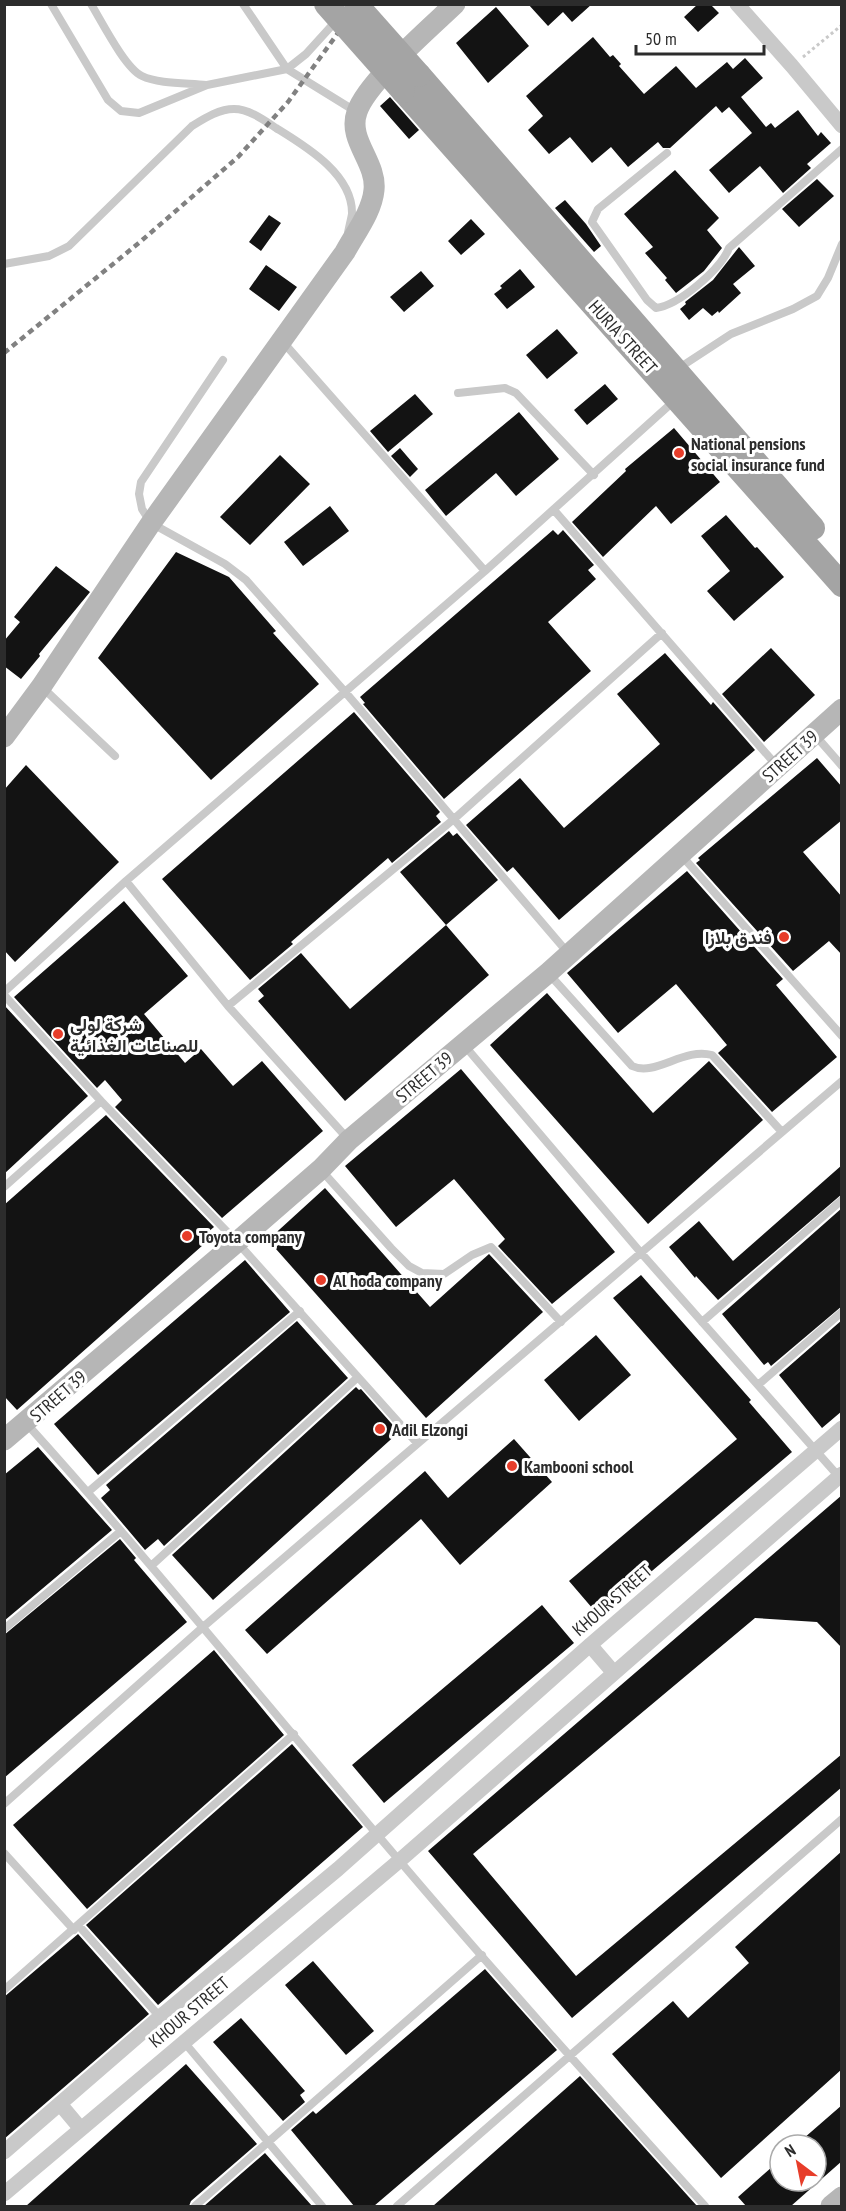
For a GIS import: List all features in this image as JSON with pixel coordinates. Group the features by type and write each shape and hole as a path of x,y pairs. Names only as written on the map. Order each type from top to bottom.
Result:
{"main road":[{"path":"342,7 411,83"},
{"name":"HURIA STREET","path":"411,83 675,370 842,562"},
{"name":"HURIA STREET","path":"411,83 677,398 842,585"}],"street":[{"path":"4,737 41,687 151,523 345,252 368,212 374,191 373,176 356,134 354,124 357,111 373,84 455,4"},
{"path":"737,4 842,126"},
{"name":"STREET 39","path":"4,1440 237,1242 321,1168 349,1140 548,973 842,709"},
{"name":"KHOUR STREET","path":"4,2152 377,1834 590,1645 842,1428"},
{"path":"590,1645 614,1673 841,1476"},
{"name":"KHOUR STREET","path":"4,2194 399,1861 614,1673"},
{"path":"60,2104 81,2129"},
{"path":"831,2206 842,2197"}],"lane":[{"path":"51,4 108,100 121,111 139,112 207,85 287,69 322,38 342,7"},
{"path":"92,4 128,65 140,76 154,80 207,85"},
{"path":"243,4 287,69 357,111"},
{"path":"5,264 49,256 69,246 192,126 209,116 225,110 237,109 256,116 307,147 339,178 346,191 352,213 345,252"},
{"path":"667,153 598,209 592,222 647,300 656,308 668,306 711,273 726,256 729,248 842,149"},
{"path":"675,370 731,334 793,309 816,296 828,278 842,244"},
{"path":"282,341 485,571"},
{"path":"223,360 141,482 139,494 142,509 151,523 225,564 246,580 346,693 569,954"},
{"path":"458,393 505,388 516,393 594,475"},
{"path":"417,1443 237,1242 101,1101 4,994 126,881 346,693 594,475 677,398"},
{"path":"554,510 778,767"},
{"path":"228,1006 454,819 662,633"},
{"path":"41,687 116,756"},
{"path":"814,734 842,766"},
{"path":"680,854 842,1036"},
{"path":"126,881 228,1006 349,1140"},
{"path":"548,973 632,1065 643,1070 694,1053 712,1055 782,1132"},
{"path":"463,1044 642,1254 841,1476"},
{"path":"4,1804 203,1627 842,1082"},
{"path":"4,1187 101,1101"},
{"path":"321,1168 391,1248 410,1266 422,1273 444,1274 472,1255 491,1247 561,1322"},
{"path":"702,1322 842,1200"},
{"path":"88,1492 300,1311"},
{"path":"758,1385 842,1312"},
{"path":"151,1566 358,1377"},
{"path":"26,1423 203,1627 399,1861 705,2206"},
{"path":"4,1629 122,1532"},
{"path":"4,1990 294,1734"},
{"path":"397,2206 842,1819"},
{"path":"4,1853 160,2017"},
{"path":"195,2206 482,1955"},
{"path":"184,2042 322,2206"}],"path":[{"path":"792,66 842,25"}],"building":[{"path":"528,4 592,4 572,22 563,12 548,26"},
{"path":"698,4 710,4 719,13 698,32 684,17"},
{"path":"496,7 529,46 488,83 456,43"},
{"path":"593,37 610,57 613,55 621,64 619,66 644,94 676,66 696,88 727,62 733,69 745,58 763,78 741,97 766,127 771,123 775,128 798,110 818,136 821,132 831,143 807,164 811,168 783,193 760,166 729,193 709,170 752,133 729,107 722,113 716,106 670,148 663,148 658,142 628,167 611,147 592,163 570,137 549,154 528,130 543,116 526,96"},
{"path":"390,97 419,130 409,139 380,106"},
{"path":"675,170 719,218 707,230 722,248 704,271 676,293 665,280 667,278 645,253 653,247 624,214"},
{"path":"817,179 834,196 799,227 782,209"},
{"path":"565,200 601,246 594,252 555,208"},
{"path":"269,215 281,223 261,251 249,242"},
{"path":"471,219 485,234 461,255 448,241"},
{"path":"739,247 755,266 733,284 741,293 719,313 718,311 712,316 703,308 689,320 680,309 686,304 685,302 713,280"},
{"path":"266,265 297,287 279,311 249,289"},
{"path":"520,269 535,287 507,309 494,294"},
{"path":"421,271 434,286 404,312 390,297"},
{"path":"557,329 578,353 547,379 526,355"},
{"path":"605,384 618,399 587,425 574,410"},
{"path":"415,394 433,414 388,452 370,431"},
{"path":"519,412 559,459 516,496 496,473 446,516 425,490"},
{"path":"674,428 720,482 671,524 656,506 603,557 572,522 626,471 625,469"},
{"path":"400,448 418,469 410,477 391,456"},
{"path":"280,455 310,484 250,545 220,517"},
{"path":"330,506 349,531 303,566 284,542"},
{"path":"726,515 784,577 734,621 707,591 730,571 701,536"},
{"path":"553,530 558,535 563,530 594,565 588,570 596,579 548,622 591,671 444,799 363,704 365,703 360,697"},
{"path":"176,552 229,577 276,631 273,633 319,684 211,780 98,658"},
{"path":"56,566 90,592 21,679 4,666 4,641 20,622 14,617"},
{"path":"771,648 815,695 764,742 722,694"},
{"path":"665,653 711,705 713,702 755,750 559,920 513,867 507,872 466,825 520,778 564,828 660,744 617,694"},
{"path":"354,712 440,812 436,816 441,822 392,863 388,858 250,980 162,879"},
{"path":"817,758 842,787 842,820 803,852 842,897 842,955 829,941 793,971 696,863 700,860 698,858"},
{"path":"26,765 119,862 15,962 4,950 4,790"},
{"path":"449,831 453,836 457,833 498,880 446,925 400,872"},
{"path":"687,871 783,979 776,985 837,1057 772,1112 718,1053 727,1045 676,984 618,1033 567,973"},
{"path":"124,901 188,976 144,1014 185,1063 201,1049 233,1086 262,1061 323,1131 222,1218 115,1107 122,1100 105,1080 97,1088 14,997"},
{"path":"446,925 489,975 345,1101 258,1001 264,996 258,989 301,953 350,1009"},
{"path":"547,993 653,1113 709,1061 763,1120 648,1224 490,1045"},
{"path":"4,1005 88,1096 4,1174"},
{"path":"461,1069 615,1252 552,1304 498,1246 505,1239 454,1179 396,1227 345,1166"},
{"path":"106,1115 214,1227 208,1232 212,1237 17,1410 4,1396 4,1205"},
{"path":"842,1165 842,1194 718,1300 696,1276 695,1278 669,1247 699,1221 733,1261"},
{"path":"325,1188 430,1307 489,1254 543,1312 426,1418 268,1240"},
{"path":"842,1208 842,1306 771,1366 768,1362 764,1365 722,1314"},
{"path":"245,1260 290,1312 98,1475 54,1424"},
{"path":"641,1275 751,1400 749,1402 792,1452 599,1616 569,1581 737,1439 613,1298"},
{"path":"842,1320 842,1411 822,1428 779,1375"},
{"path":"297,1321 348,1378 164,1546 158,1539 145,1550 101,1498 110,1490 106,1485"},
{"path":"596,1335 631,1375 579,1421 544,1380"},
{"path":"356,1387 361,1389 399,1432 213,1600 172,1555"},
{"path":"514,1439 552,1482 460,1565 421,1519 267,1654 245,1630 425,1471 448,1498"},
{"path":"38,1447 112,1530 4,1621 4,1475"},
{"path":"842,1495 842,1648 817,1622 755,1618 473,1854 576,1976 842,1754 842,1787 572,2018 428,1851"},
{"path":"120,1539 136,1558 134,1560 187,1622 4,1778 4,1635"},
{"path":"542,1605 574,1643 384,1803 352,1765"},
{"path":"214,1650 284,1735 87,1909 13,1825"},
{"path":"292,1744 363,1827 158,2005 86,1925"},
{"path":"842,1851 842,2069 771,2133 768,2133 768,2136 721,2178 612,2054 673,2001 688,2018 749,1963 735,1947"},
{"path":"78,1934 149,2014 4,2139 4,1997"},
{"path":"313,1961 374,2031 346,2055 285,1985"},
{"path":"485,1969 557,2050 374,2206 354,2206 291,2130 313,2111 316,2114"},
{"path":"241,2018 305,2091 300,2095 305,2102 283,2121 213,2042"},
{"path":"186,2064 257,2144 191,2201 189,2206 26,2206"},
{"path":"580,2076 697,2206 433,2206"},
{"path":"842,2105 842,2161 828,2173 828,2133 810,2133"},
{"path":"265,2153 312,2206 204,2206"},
{"path":"768,2171 768,2193 806,2193 791,2206 746,2206 738,2197"}],"railway":[{"path":"4,353 140,242 238,157 288,102 359,4"}],"place":[{"name":"National pensions social insurance fund","path":"679,453"},
{"name":"فندق بلازا","path":"784,937"},
{"name":"شركة لولي للصناعات الغذائية","path":"58,1034"},
{"name":"Toyota company","path":"187,1236"},
{"name":"Al hoda company","path":"321,1280"},
{"name":"Adil Elzongi","path":"380,1429"},
{"name":"Kambooni school","path":"512,1466"}]}
